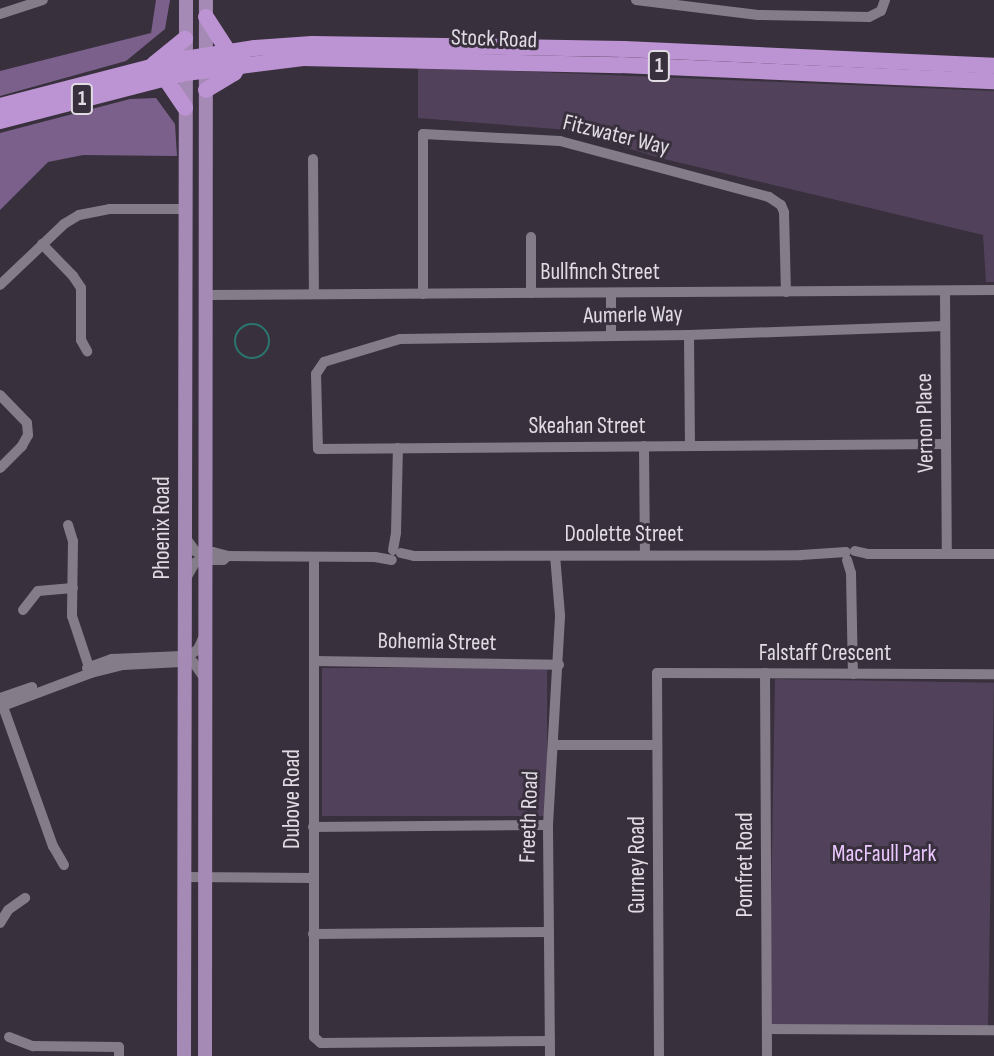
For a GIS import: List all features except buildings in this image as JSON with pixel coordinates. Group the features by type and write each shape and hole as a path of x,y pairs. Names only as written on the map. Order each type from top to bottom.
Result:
{"highway":[{"path":"206,17 228,51"},
{"path":"153,66 185,39"},
{"name":"Stock Road","path":"206,62 228,51 312,44 385,43 624,49 994,66"},
{"name":"Stock Road","path":"0,106 153,66 347,57 994,81"},
{"path":"206,90 234,73 241,63"},
{"name":"Stock Road","path":"0,121 165,78 186,66"},
{"path":"165,78 185,108"}],"main road":[{"name":"Phoenix Road","path":"184,1056 186,0"},
{"name":"Phoenix Road","path":"205,1056 206,0"}],"street":[{"path":"0,13 43,0"},
{"path":"636,0 758,15 869,17 881,11 885,0"},
{"name":"Fitzwater Way","path":"423,294 422,134 560,141 769,197 780,205 784,212 786,292"},
{"path":"313,159 314,293"},
{"path":"0,285 64,224 79,215 94,211 185,209"},
{"path":"531,237 531,293"},
{"path":"42,244 81,288 81,340 88,351"},
{"name":"Bullfinch Street","path":"205,295 994,290"},
{"name":"Vernon Place","path":"945,291 947,554"},
{"path":"611,293 611,336"},
{"name":"Aumerle Way","path":"324,362 400,339 689,335 945,326"},
{"path":"689,335 690,446"},
{"name":"Skeahan Street","path":"324,362 316,374 318,449 945,444"},
{"path":"0,395 27,423 28,436 23,446 0,468"},
{"path":"644,446 645,555"},
{"path":"396,555 398,448"},
{"path":"68,524 73,541 72,616 90,670"},
{"path":"185,537 195,551 205,556 195,563 185,580"},
{"name":"Doolette Street","path":"205,556 213,552 228,556 314,557 851,557 868,554 994,554"},
{"name":"Freeth Road","path":"550,1056 548,825 559,665 559,556"},
{"name":"Dubove Road","path":"314,557 314,1037 321,1043 550,1041"},
{"path":"851,557 853,674"},
{"path":"23,610 38,591 73,588"},
{"path":"64,865 53,846 1,702 90,670 123,665 176,663 198,649 205,631"},
{"path":"186,658 193,662 205,679"},
{"name":"Bohemia Street","path":"314,661 559,665"},
{"name":"Falstaff Crescent","path":"657,673 994,674"},
{"name":"Gurney Road","path":"657,673 659,1056"},
{"name":"Pomfret Road","path":"765,673 767,1056"},
{"path":"554,745 657,745"},
{"path":"313,827 548,825"},
{"path":"184,877 313,878"},
{"path":"0,923 8,910 25,898"},
{"path":"313,934 549,932"},
{"path":"768,1029 994,1030"},
{"path":"9,1037 33,1046 119,1047 119,1056"}],"green space":[{"path":"418,67 994,91 994,282 986,282 983,235 660,158 568,130 418,118"},
{"path":"322,668 547,668 547,816 322,816"},
{"name":"MacFaull Park","path":"775,679 994,683 988,1031 769,1027"}],"shaded area":[{"path":"156,0 170,0 165,29 126,61 0,96 0,71 151,33"},
{"path":"156,98 175,124 177,156 83,155 48,162 0,210 0,133 130,99"}],"waterway":[{"path":"252,324 264,329 269,341 264,353 252,358 240,353 235,341 240,329 252,324"}]}
